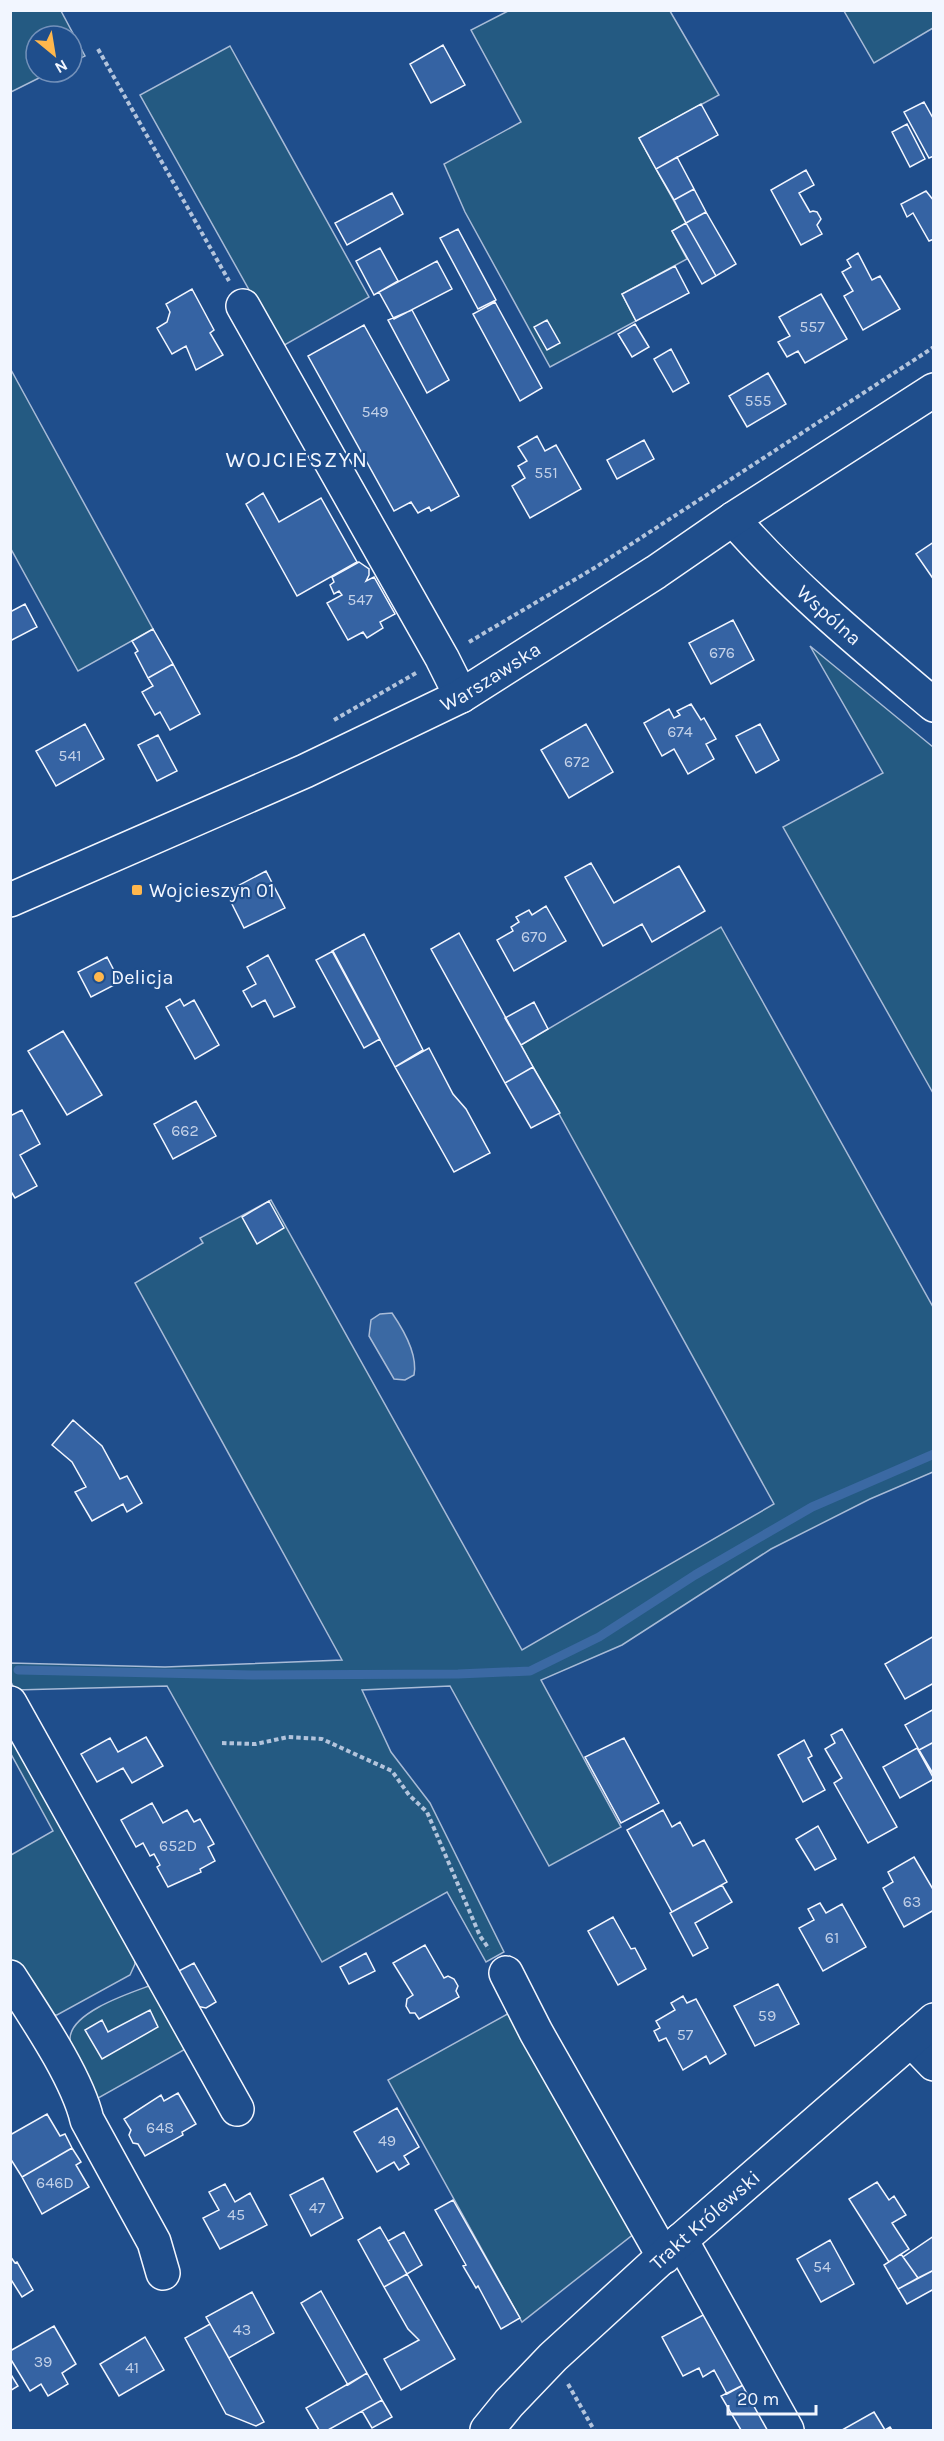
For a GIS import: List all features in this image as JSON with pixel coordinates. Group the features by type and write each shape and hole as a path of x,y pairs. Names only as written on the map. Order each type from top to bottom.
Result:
{"main road":[{"path":"243,306 442,658 461,696"},
{"name":"Warszawska","path":"10,900 305,771 461,696 656,572 933,390"},
{"name":"Wspólna","path":"734,519 766,557 814,602 933,705"},
{"path":"10,1703 237,2109"},
{"path":"506,1973 536,2032 787,2430"},
{"path":"10,1977 44,2031 83,2102 87,2120 154,2242 162,2273"},
{"path":"922,2030 933,2064"},
{"name":"Trakt Królewski","path":"487,2430 553,2357 673,2248 922,2030"}],"path":[{"path":"98,49 243,306"},
{"path":"333,720 596,567 933,347"},
{"path":"222,1743 256,1744 288,1737 322,1739 392,1771 409,1795 427,1812 480,1936 506,1973"},
{"path":"553,2357 594,2430"}],"shaded area":[{"path":"11,10 61,11 68,24 24,24 24,84 27,84 11,92"},
{"path":"508,11 670,11 719,95 639,138 686,223 672,231 687,259 622,294 636,321 550,367 465,212 444,164 521,122 471,30"},
{"path":"844,11 933,11 933,28 874,63"},
{"path":"230,46 369,297 281,347 140,95"},
{"path":"10,368 153,629 78,671 11,549"},
{"path":"810,646 933,747 933,1093 783,827 883,773"},
{"path":"721,927 933,1307 933,1472 870,1499 771,1549 622,1645 541,1680 621,1827 549,1866 450,1686 362,1690 391,1752 430,1803 504,1952 486,1962 447,1892 322,1962 167,1686 15,1690 11,1682 11,1663 165,1667 342,1660 135,1283 203,1243 200,1238 271,1200 522,1650 774,1504 521,1045"},
{"path":"392,1313 405,1334 414,1359 414,1375 405,1380 394,1379 369,1336 371,1320 380,1314"},
{"path":"10,1725 133,1945 135,1964 130,1975 57,2015 42,2015 11,1966 11,1855 53,1831 11,1754"},
{"path":"149,1986 158,1992 189,2047 93,2101 71,2045 72,2030 79,2021 101,2006"},
{"path":"513,2011 635,2233 522,2322 388,2080"}],"building":[{"path":"443,45 465,85 431,103 410,64"},
{"path":"924,102 934,120 934,156 929,158 904,112"},
{"path":"701,104 718,135 656,169 639,138"},
{"path":"907,124 925,159 910,167 892,132"},
{"path":"677,157 694,189 674,200 656,169"},
{"path":"806,170 814,185 799,193 810,212 817,212 821,219 817,225 822,234 801,245 771,190"},
{"path":"694,189 706,212 686,223 674,200"},
{"path":"926,191 934,201 934,239 929,241 913,213 907,217 901,204"},
{"path":"392,193 403,214 347,245 335,223"},
{"path":"706,212 736,264 716,276 686,223"},
{"path":"686,223 716,276 702,284 672,231"},
{"path":"458,229 496,300 478,309 440,238"},
{"path":"380,248 398,281 374,295 356,261"},
{"path":"858,253 872,280 880,276 900,309 863,330 844,296 853,291 842,272 851,267 847,260"},
{"path":"437,261 452,289 394,319 379,292"},
{"path":"675,266 689,293 636,321 622,294"},
{"path":"192,289 214,330 210,333 223,355 196,370 186,346 172,354 157,328 167,322 170,312 166,304"},
{"path":"821,294 847,339 805,363 798,351 787,357 778,342 790,336 779,317"},
{"path":"495,302 542,388 520,401 473,314"},
{"path":"412,310 449,380 427,393 388,320"},
{"path":"547,320 560,343 547,350 534,327"},
{"path":"635,324 649,347 632,357 618,334"},
{"path":"364,325 459,496 431,511 429,507 418,513 411,502 394,511 308,356"},
{"path":"671,349 689,383 673,392 654,359"},
{"path":"768,373 786,404 747,427 729,396"},
{"path":"537,436 545,451 556,445 581,489 530,518 512,486 525,478 518,466 527,461 518,447"},
{"path":"644,440 654,459 617,479 607,460"},
{"path":"263,493 279,522 321,498 357,562 297,596 246,504"},
{"path":"934,542 934,580 916,554"},
{"path":"359,562 369,569 366,581 374,577 395,614 380,622 383,628 367,638 363,632 348,640 327,603 342,595 339,591 334,594 330,585 334,582 332,577"},
{"path":"25,604 37,627 10,641 10,612"},
{"path":"733,620 754,660 711,684 689,643"},
{"path":"153,629 173,664 148,678 135,653 138,651 132,641"},
{"path":"173,664 200,714 170,730 160,712 155,715 142,692 153,686 148,678"},
{"path":"691,704 701,720 704,718 716,739 706,744 714,759 688,774 674,749 662,756 644,723 669,709 674,718 680,715 677,711"},
{"path":"85,724 104,759 56,786 36,751"},
{"path":"586,724 613,772 569,798 541,750"},
{"path":"760,724 779,760 756,773 736,736"},
{"path":"158,735 177,771 157,781 138,745"},
{"path":"591,863 614,903 679,866 705,911 652,942 642,924 603,946 565,877"},
{"path":"266,871 285,908 244,928 226,892"},
{"path":"546,906 566,941 514,971 497,940 513,931 511,927 519,922 516,917 529,910 532,915"},
{"path":"459,933 533,1067 505,1083 431,949"},
{"path":"364,934 423,1050 395,1067 332,951"},
{"path":"333,951 380,1039 364,1048 316,960"},
{"path":"268,955 295,1007 274,1017 265,1000 252,1007 243,991 256,984 247,967"},
{"name":"Delicja","path":"107,957 120,982 91,997 78,972"},
{"path":"180,999 184,1006 194,1000 219,1045 195,1059 166,1007"},
{"path":"534,1002 548,1029 521,1045 505,1018"},
{"path":"63,1031 102,1095 67,1115 28,1051"},
{"path":"429,1048 453,1094 466,1109 490,1153 454,1172 395,1067"},
{"path":"533,1067 560,1113 531,1128 505,1083"},
{"path":"196,1101 216,1136 173,1159 154,1124"},
{"path":"22,1110 40,1144 20,1155 37,1186 15,1198 10,1190 10,1116"},
{"path":"269,1201 284,1228 257,1244 242,1217"},
{"path":"73,1420 102,1446 120,1479 127,1476 142,1503 127,1512 123,1504 92,1521 75,1492 86,1487 72,1462 52,1445"},
{"path":"934,1636 934,1683 905,1699 885,1664"},
{"path":"934,1709 934,1742 919,1750 905,1725"},
{"path":"842,1729 897,1827 868,1843 834,1783 842,1778 825,1749 835,1743 831,1735"},
{"path":"146,1737 163,1766 132,1783 123,1768 97,1782 81,1754 110,1738 118,1752"},
{"path":"624,1738 659,1803 621,1823 585,1757"},
{"path":"804,1740 812,1756 808,1758 825,1790 803,1802 778,1755"},
{"path":"934,1742 934,1770 932,1772 919,1750"},
{"path":"917,1748 934,1779 900,1798 883,1767"},
{"path":"152,1803 163,1823 187,1810 194,1822 200,1819 214,1844 208,1847 215,1861 200,1869 201,1872 168,1887 157,1867 160,1865 154,1854 150,1856 143,1843 136,1847 121,1820"},
{"path":"663,1810 672,1827 680,1822 693,1846 704,1840 727,1882 672,1912 627,1830"},
{"path":"818,1826 836,1859 815,1870 796,1839"},
{"path":"914,1857 934,1891 934,1910 904,1927 883,1888 893,1882 888,1872"},
{"path":"722,1885 732,1902 695,1923 708,1948 693,1956 670,1913"},
{"path":"820,1903 826,1913 842,1904 866,1947 823,1971 799,1928 814,1920 808,1909"},
{"path":"613,1917 631,1949 635,1948 646,1969 618,1985 588,1931"},
{"path":"425,1945 444,1978 448,1976 454,1979 458,1986 456,1991 459,1997 419,2019 415,2013 410,2013 406,2006 407,1999 413,1995 393,1963"},
{"path":"366,1953 375,1971 349,1984 340,1967"},
{"path":"194,1963 216,2002 206,2008 191,2005 173,1974"},
{"path":"778,1984 799,2024 755,2046 734,2006"},
{"path":"683,1996 687,2003 696,1999 726,2054 710,2064 706,2056 683,2070 666,2038 659,2041 654,2031 660,2028 656,2021 675,2010 671,2003"},
{"path":"150,2010 158,2027 102,2059 85,2030 102,2020 108,2032"},
{"path":"178,2093 196,2124 182,2132 183,2135 145,2156 138,2144 133,2143 129,2135 131,2130 124,2119 161,2095 164,2101"},
{"path":"397,2108 419,2147 404,2156 409,2164 399,2170 394,2162 377,2172 354,2132"},
{"path":"47,2114 60,2136 65,2134 72,2148 22,2177 10,2158 10,2135"},
{"path":"72,2148 81,2162 76,2165 89,2187 42,2214 22,2177"},
{"path":"323,2178 343,2218 311,2236 290,2195"},
{"path":"877,2182 889,2200 894,2196 906,2215 892,2223 909,2249 889,2262 849,2199"},
{"path":"225,2184 235,2202 250,2193 267,2225 220,2249 203,2218 219,2210 209,2192"},
{"path":"453,2200 520,2318 501,2329 478,2286 476,2288 463,2266 466,2265 435,2210"},
{"path":"380,2227 407,2274 384,2287 358,2240"},
{"path":"404,2232 422,2265 407,2274 388,2241"},
{"path":"934,2236 934,2270 918,2278 903,2257"},
{"path":"830,2240 854,2284 821,2302 797,2259"},
{"path":"901,2254 918,2278 898,2289 884,2265"},
{"path":"10,2256 15,2263 17,2262 33,2290 22,2297 10,2278"},
{"path":"934,2270 934,2289 907,2304 898,2289"},
{"path":"407,2274 455,2359 401,2390 384,2359 419,2340 408,2329 384,2287"},
{"path":"321,2291 367,2373 348,2385 301,2303"},
{"path":"252,2292 274,2333 229,2358 206,2317"},
{"path":"705,2314 749,2382 727,2394 714,2370 703,2377 699,2368 683,2376 662,2337"},
{"path":"210,2324 264,2422 256,2426 226,2414 185,2338"},
{"path":"54,2326 76,2364 62,2373 68,2384 48,2396 41,2384 30,2391 10,2358 10,2351"},
{"path":"145,2337 164,2370 119,2396 100,2364"},
{"path":"10,2373 18,2386 10,2391"},
{"path":"367,2373 382,2400 328,2430 319,2430 306,2408"},
{"path":"749,2382 770,2430 741,2430 721,2396"},
{"path":"382,2400 392,2417 372,2428 362,2411"},
{"path":"874,2412 885,2430 842,2430"}],"waterway":[{"path":"18,1670 252,1675 458,1674 530,1671 599,1637 695,1575 812,1507 934,1454"}],"place":[{"name":"Wojcieszyn 01","path":"137,890"},
{"name":"Delicja","path":"99,977"}],"district":[{"name":"WOJCIESZYN","path":"297,460"}]}
